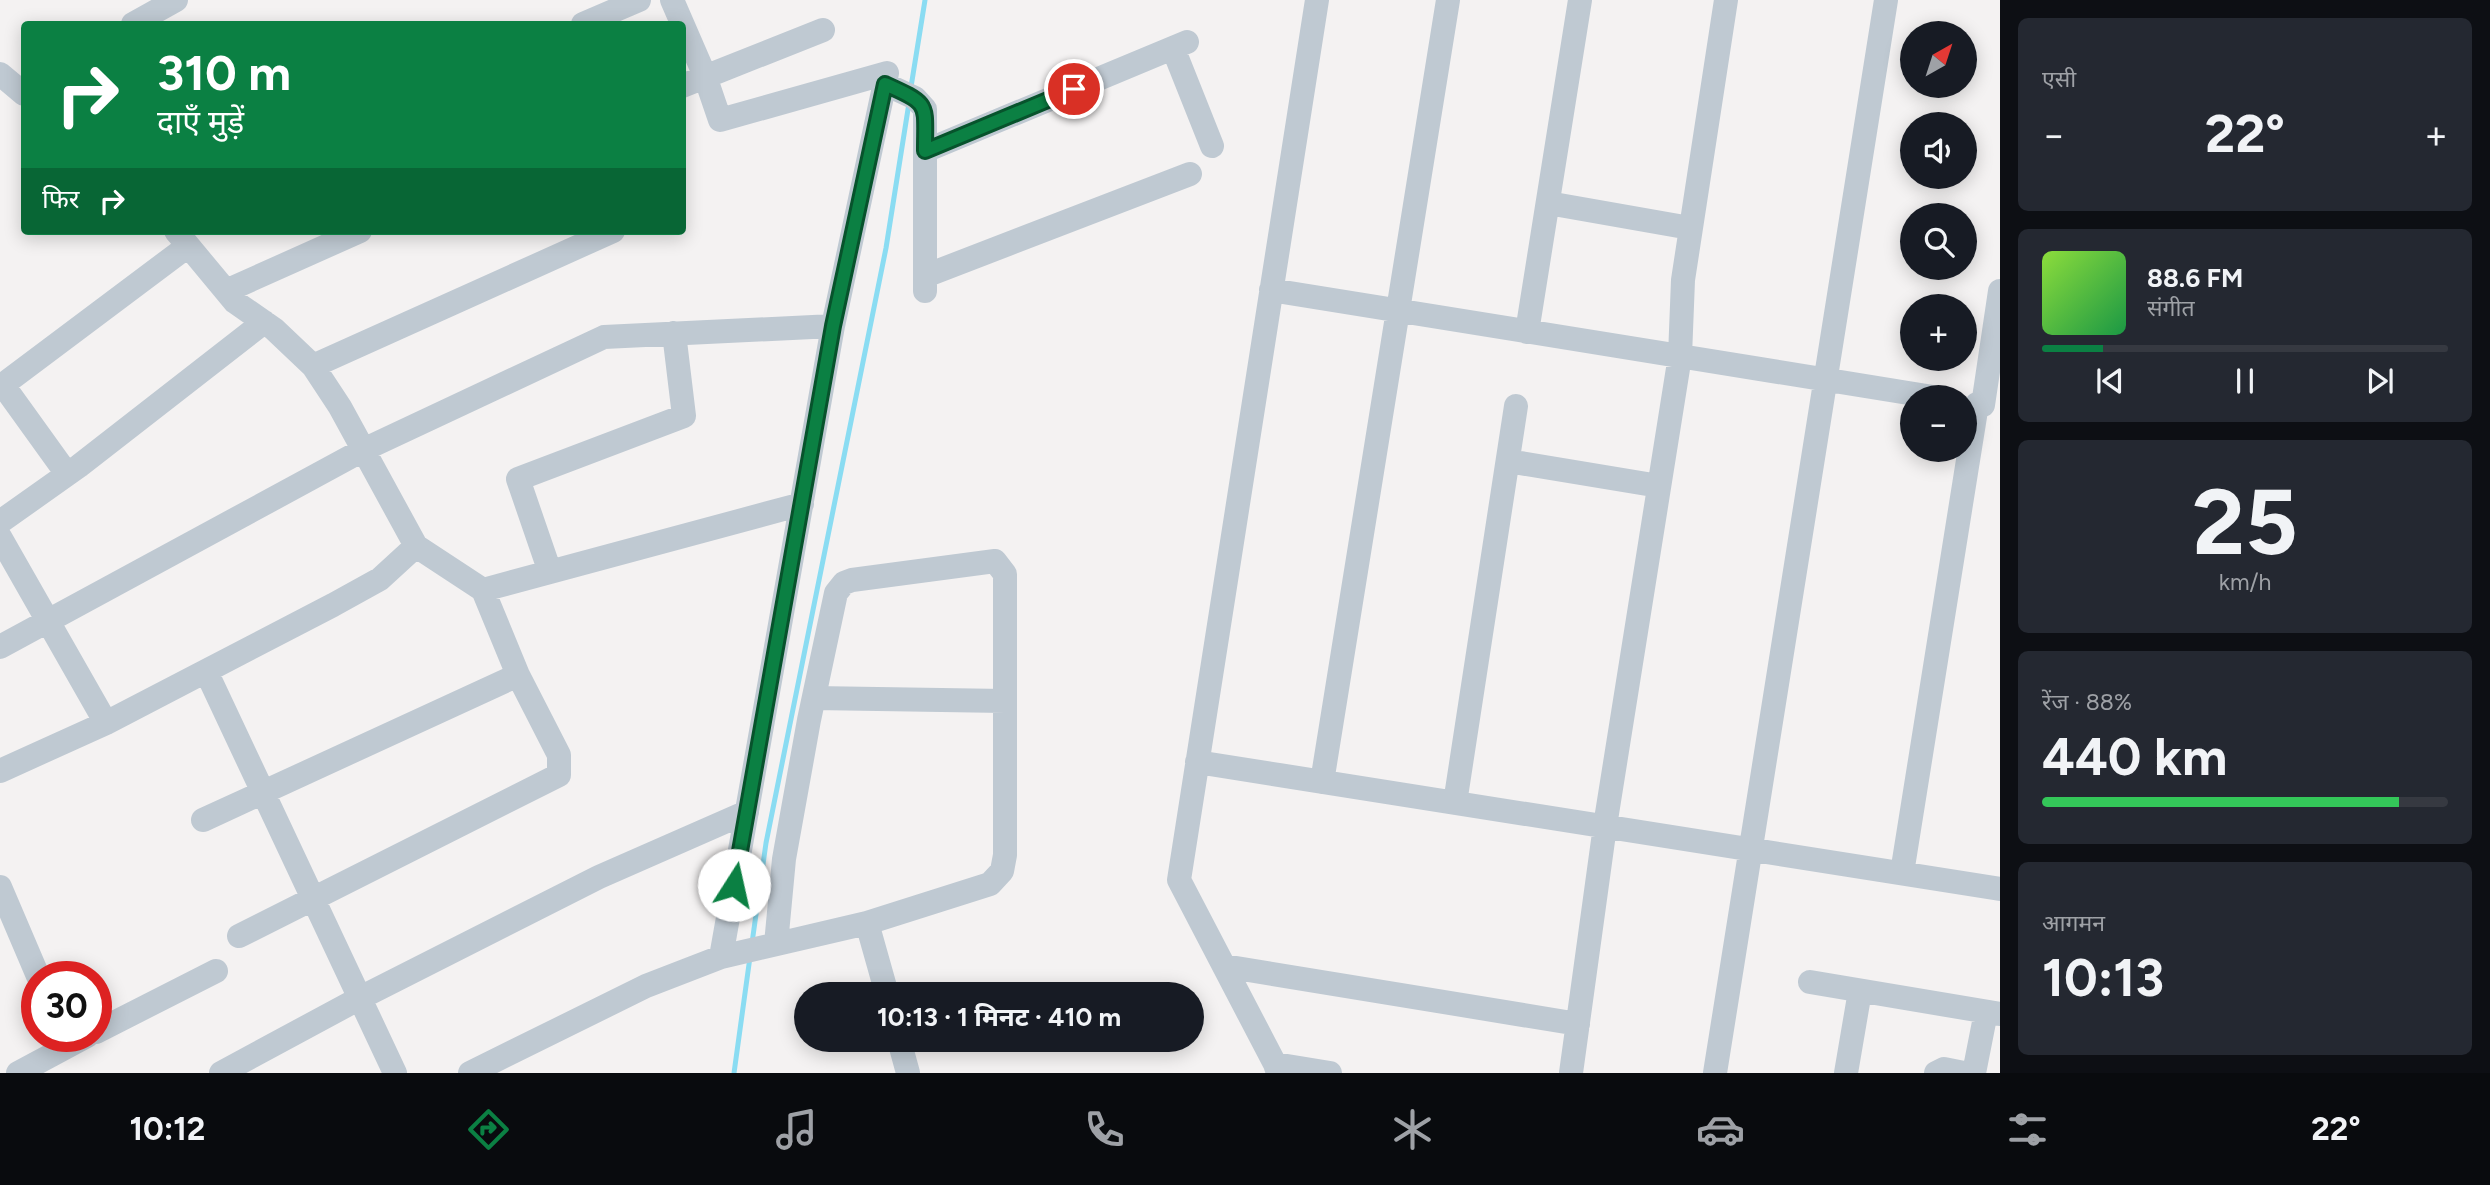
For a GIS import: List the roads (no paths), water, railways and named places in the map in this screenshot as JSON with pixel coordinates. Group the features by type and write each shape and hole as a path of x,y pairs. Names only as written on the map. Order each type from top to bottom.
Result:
{"street":[{"path":"138,21 176,0"},
{"path":"590,21 639,0"},
{"path":"672,0 678,21"},
{"path":"1317,0 1179,880 1277,1069 1330,1073"},
{"path":"1322,782 1448,0"},
{"path":"1527,332 1580,0"},
{"path":"1715,1073 1886,0"},
{"path":"1571,1073 1605,826 1680,356 1683,280 1718,1"},
{"path":"694,81 822,30"},
{"path":"925,151 1180,45 1212,146"},
{"path":"686,52 694,81 720,120 887,73 833,326 747,813 730,955"},
{"path":"0,74 21,92"},
{"path":"885,84 915,98 925,109 925,284 1191,174"},
{"path":"1548,203 1690,228"},
{"path":"226,291 351,235"},
{"path":"313,366 604,235"},
{"path":"67,474 1,386 182,239 235,302 264,322 313,366 340,407 416,546 483,590 518,675 559,755 559,775 239,936"},
{"path":"1271,290 1900,392"},
{"path":"1902,873 2000,292"},
{"path":"0,522 67,474 264,322"},
{"path":"0,647 363,450 604,337 833,326"},
{"path":"550,572 518,479 684,416 674,333"},
{"path":"1455,803 1517,406"},
{"path":"1508,461 1659,486"},
{"path":"483,590 803,504"},
{"path":"0,537 106,723"},
{"path":"0,771 106,723 380,579 416,546"},
{"path":"470,1073 646,986 730,955 770,946 867,923 990,884 1002,871 1006,855 1005,574 995,561 852,580 844,583 836,593 814,698 770,946"},
{"path":"206,671 395,1073"},
{"path":"203,820 518,675"},
{"path":"814,698 1005,701"},
{"path":"1197,762 2000,889"},
{"path":"221,1073 360,998 599,877 747,813"},
{"path":"0,887 32,961"},
{"path":"867,923 884,982"},
{"path":"1224,966 1578,1024"},
{"path":"112,1024 216,971"},
{"path":"1810,982 1993,1013 1974,1073"},
{"path":"1846,1073 1860,990"},
{"path":"18,1073 52,1052"},
{"path":"902,1052 908,1073"},
{"path":"1936,1073 1944,1069 1964,1073"}],"waterway":[{"path":"911,87 925,0"},
{"path":"752,943 766,843 886,248 909,103"},
{"path":"734,1073 750,957"}]}
